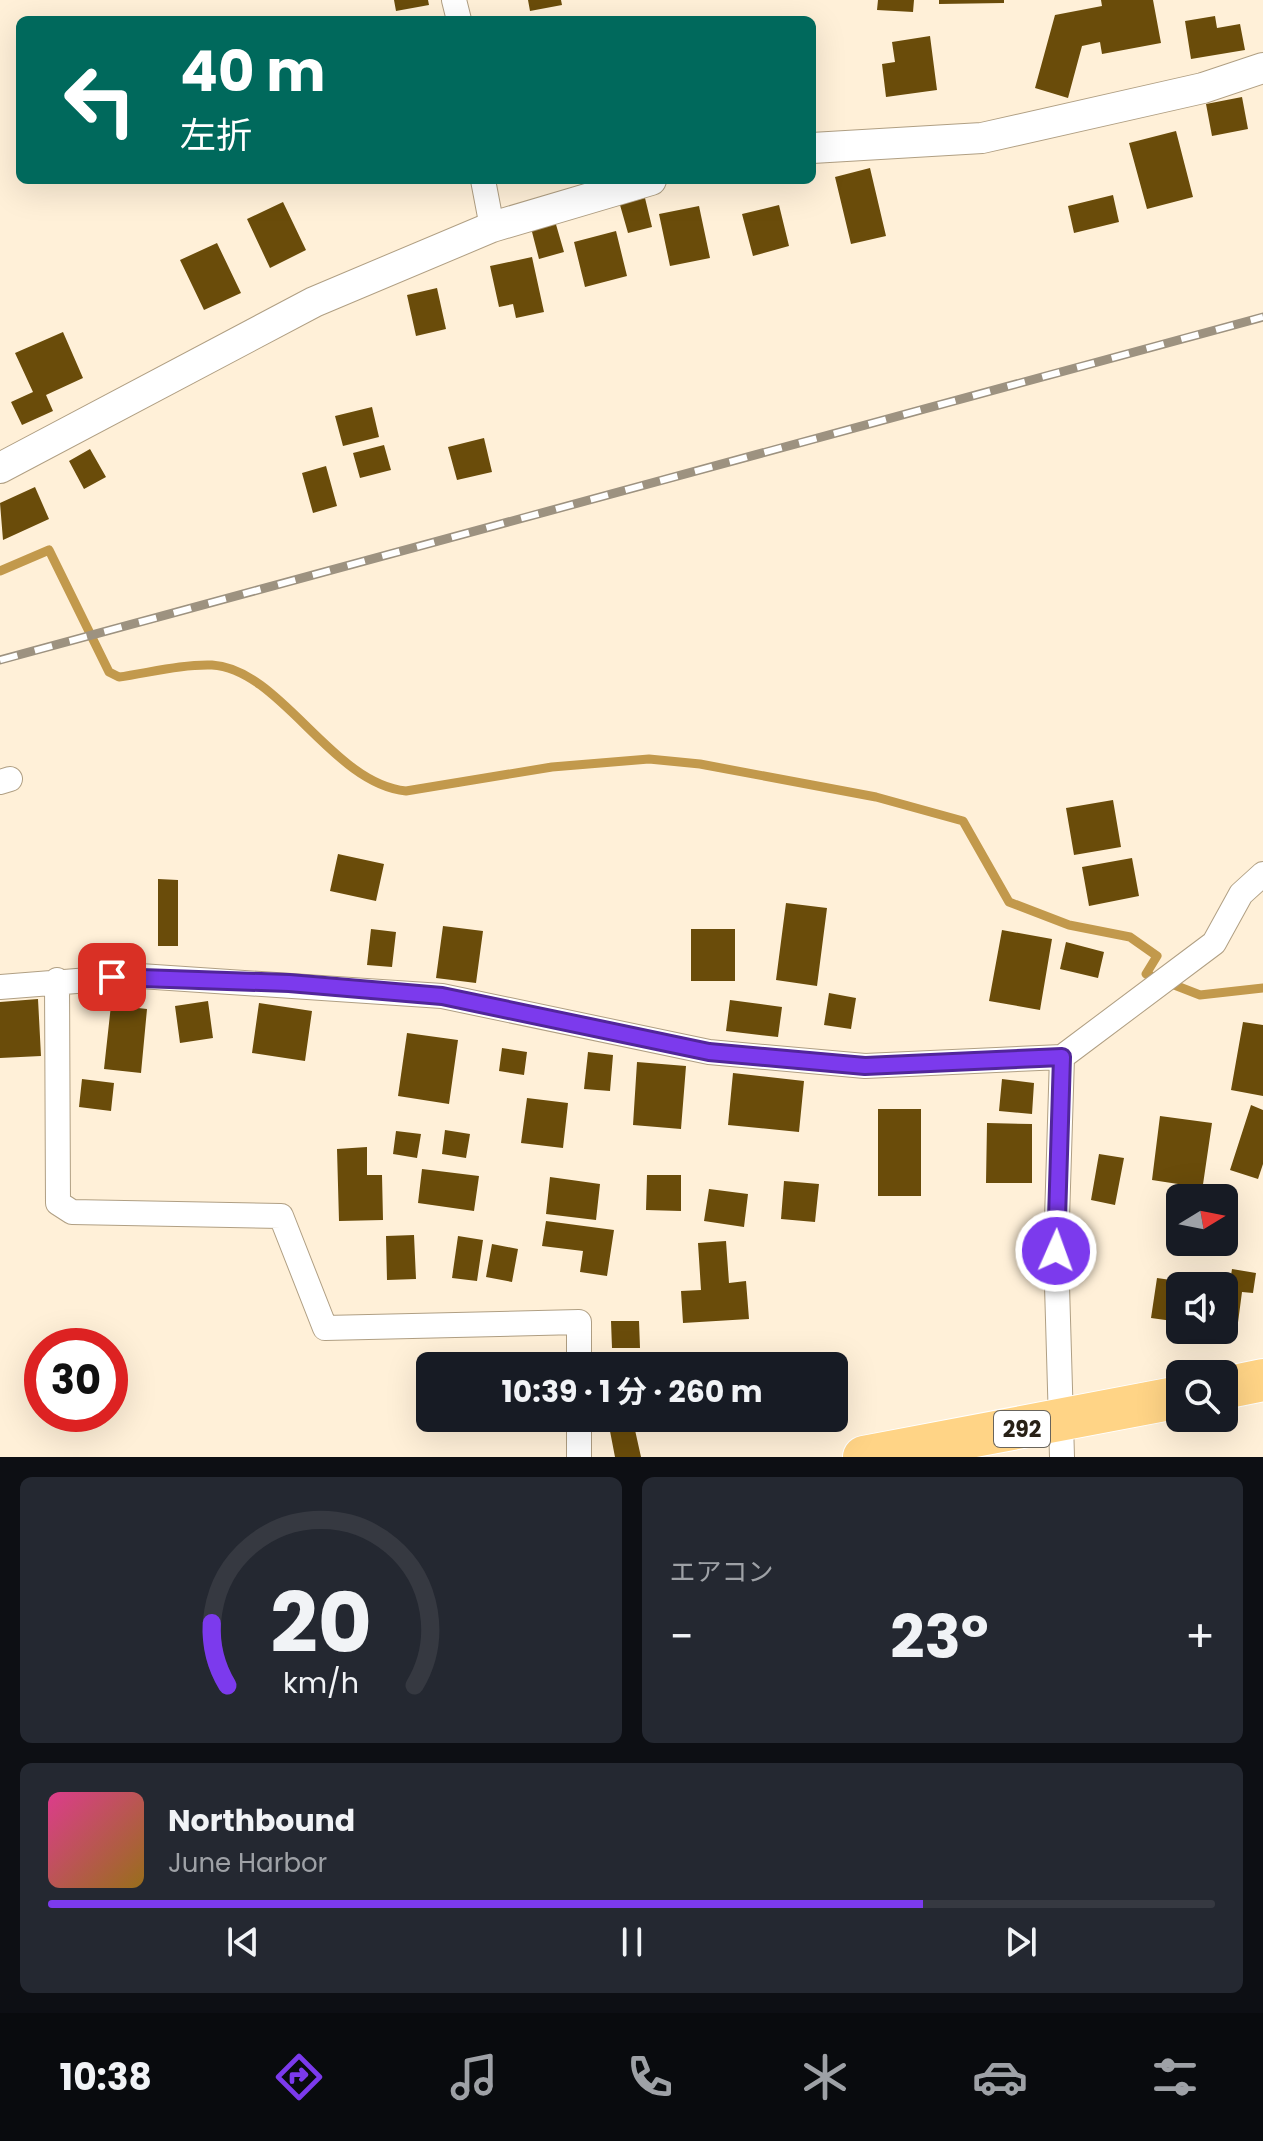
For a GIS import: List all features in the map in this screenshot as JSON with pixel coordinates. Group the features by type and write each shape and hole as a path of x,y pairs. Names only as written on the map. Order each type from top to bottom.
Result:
{"highway":[{"path":"1238,1385 1263,1380"},
{"name":"292","path":"864,1457 1061,1440 1166,1402"}],"street":[{"path":"816,148 982,138 1203,88 1263,68"},
{"path":"484,184 492,227"},
{"path":"0,468 314,302 492,227 637,184"},
{"path":"0,987 57,980 140,976 442,996 709,1052 865,1066 1062,1057 1214,943 1241,894 1263,874"},
{"path":"57,980 58,1203 72,1212 281,1216 325,1328 579,1322 579,1352"},
{"path":"1061,1440 1056,1251 1062,1057"},
{"path":"579,1432 579,1457"}],"building":[{"path":"394,0 428,0 429,5 396,11"},
{"path":"528,0 561,0 562,5 530,11"},
{"path":"878,0 914,0 913,12 877,10"},
{"path":"939,0 1004,0 1004,3 939,4"},
{"path":"1101,0 1153,0 1161,43 1102,54 1100,42 1082,46 1068,98 1035,88 1055,15 1102,6"},
{"path":"1215,16 1217,28 1240,24 1245,50 1191,59 1185,21"},
{"path":"930,36 937,90 886,97 882,64 895,62 892,42"},
{"path":"1242,97 1248,129 1212,136 1206,104"},
{"path":"1176,131 1193,197 1147,209 1129,143"},
{"path":"870,168 886,236 851,244 835,177"},
{"path":"1113,195 1119,222 1074,233 1068,206"},
{"path":"645,198 652,227 628,233 620,205"},
{"path":"283,202 306,250 270,268 247,219"},
{"path":"779,205 789,246 753,256 742,214"},
{"path":"699,206 710,258 670,266 659,214"},
{"path":"555,221 564,252 539,259 531,228"},
{"path":"616,231 627,276 585,287 574,242"},
{"path":"217,243 241,293 204,310 180,260"},
{"path":"532,257 544,312 516,318 513,304 499,307 490,266"},
{"path":"437,288 446,329 416,336 407,295"},
{"path":"63,332 83,378 46,395 53,411 22,425 11,402 33,392 15,353"},
{"path":"372,407 379,437 343,446 335,416"},
{"path":"484,438 492,472 457,480 448,447"},
{"path":"384,445 391,470 360,478 353,453"},
{"path":"90,449 106,477 84,489 69,461"},
{"path":"326,466 337,506 313,513 302,473"},
{"path":"35,487 49,519 3,540 0,503"},
{"path":"1113,800 1121,847 1074,855 1066,808"},
{"path":"338,854 384,864 376,901 330,891"},
{"path":"1132,858 1139,896 1089,906 1082,867"},
{"path":"158,879 178,880 178,946 158,946"},
{"path":"786,903 827,908 817,986 776,980"},
{"path":"443,926 483,931 476,983 436,978"},
{"path":"371,929 396,932 392,967 367,965"},
{"path":"691,929 735,929 735,981 691,981"},
{"path":"1002,930 1052,939 1040,1010 989,1001"},
{"path":"1066,942 1104,952 1098,978 1060,969"},
{"path":"829,993 856,998 851,1029 824,1025"},
{"path":"38,999 41,1056 0,1058 0,1002"},
{"path":"730,1000 782,1007 778,1037 726,1031"},
{"path":"208,1001 213,1038 180,1043 175,1006"},
{"path":"259,1003 312,1011 305,1061 252,1053"},
{"path":"111,1005 147,1009 141,1073 104,1069"},
{"path":"1243,1022 1263,1025 1263,1096 1231,1090"},
{"path":"407,1033 458,1040 449,1104 398,1096"},
{"path":"502,1048 527,1052 524,1075 499,1071"},
{"path":"588,1052 613,1055 610,1091 584,1089"},
{"path":"637,1062 686,1066 681,1129 633,1125"},
{"path":"733,1073 804,1081 799,1132 728,1125"},
{"path":"82,1079 114,1083 111,1111 79,1107"},
{"path":"1002,1079 1034,1083 1032,1114 999,1111"},
{"path":"527,1098 568,1103 563,1148 521,1143"},
{"path":"1251,1105 1263,1110 1263,1164 1258,1179 1230,1170"},
{"path":"878,1109 921,1109 921,1196 878,1196"},
{"path":"1160,1116 1212,1123 1203,1184 1152,1180"},
{"path":"987,1123 1032,1124 1032,1183 986,1183"},
{"path":"445,1130 470,1134 466,1158 442,1154"},
{"path":"396,1131 421,1134 417,1158 393,1154"},
{"path":"367,1147 367,1175 382,1175 383,1220 339,1221 337,1149"},
{"path":"1099,1154 1124,1158 1115,1205 1091,1200"},
{"path":"422,1169 479,1176 474,1211 418,1203"},
{"path":"647,1175 681,1175 681,1211 646,1210"},
{"path":"550,1177 600,1184 596,1220 546,1214"},
{"path":"784,1181 819,1184 815,1222 781,1219"},
{"path":"709,1189 748,1194 744,1227 704,1221"},
{"path":"546,1221 614,1230 607,1276 580,1272 583,1251 542,1246"},
{"path":"414,1235 416,1279 387,1280 386,1236"},
{"path":"458,1236 483,1240 477,1281 452,1278"},
{"path":"726,1241 729,1283 746,1281 749,1319 683,1323 681,1291 701,1290 698,1243"},
{"path":"492,1244 518,1249 512,1282 486,1277"},
{"path":"1232,1269 1256,1273 1253,1293 1242,1292 1238,1322 1238,1272 1232,1272"},
{"path":"1157,1278 1166,1279 1166,1320 1151,1318"},
{"path":"611,1321 639,1321 640,1348 612,1348"},
{"path":"610,1432 635,1432 641,1457 615,1457"}],"waterway":[{"path":"0,571 49,550 109,672 119,677 201,665 237,671 261,685 330,749 379,784 406,791 552,767 649,759 700,764 876,797 963,821 1009,902 1069,925 1130,937 1157,956 1146,974 1200,995 1263,988"}],"railway":[{"path":"0,660 1263,317"}],"route":[{"path":"112,977 289,983 442,996 543,1014 709,1052 865,1066 1062,1057 1056,1251"}]}
